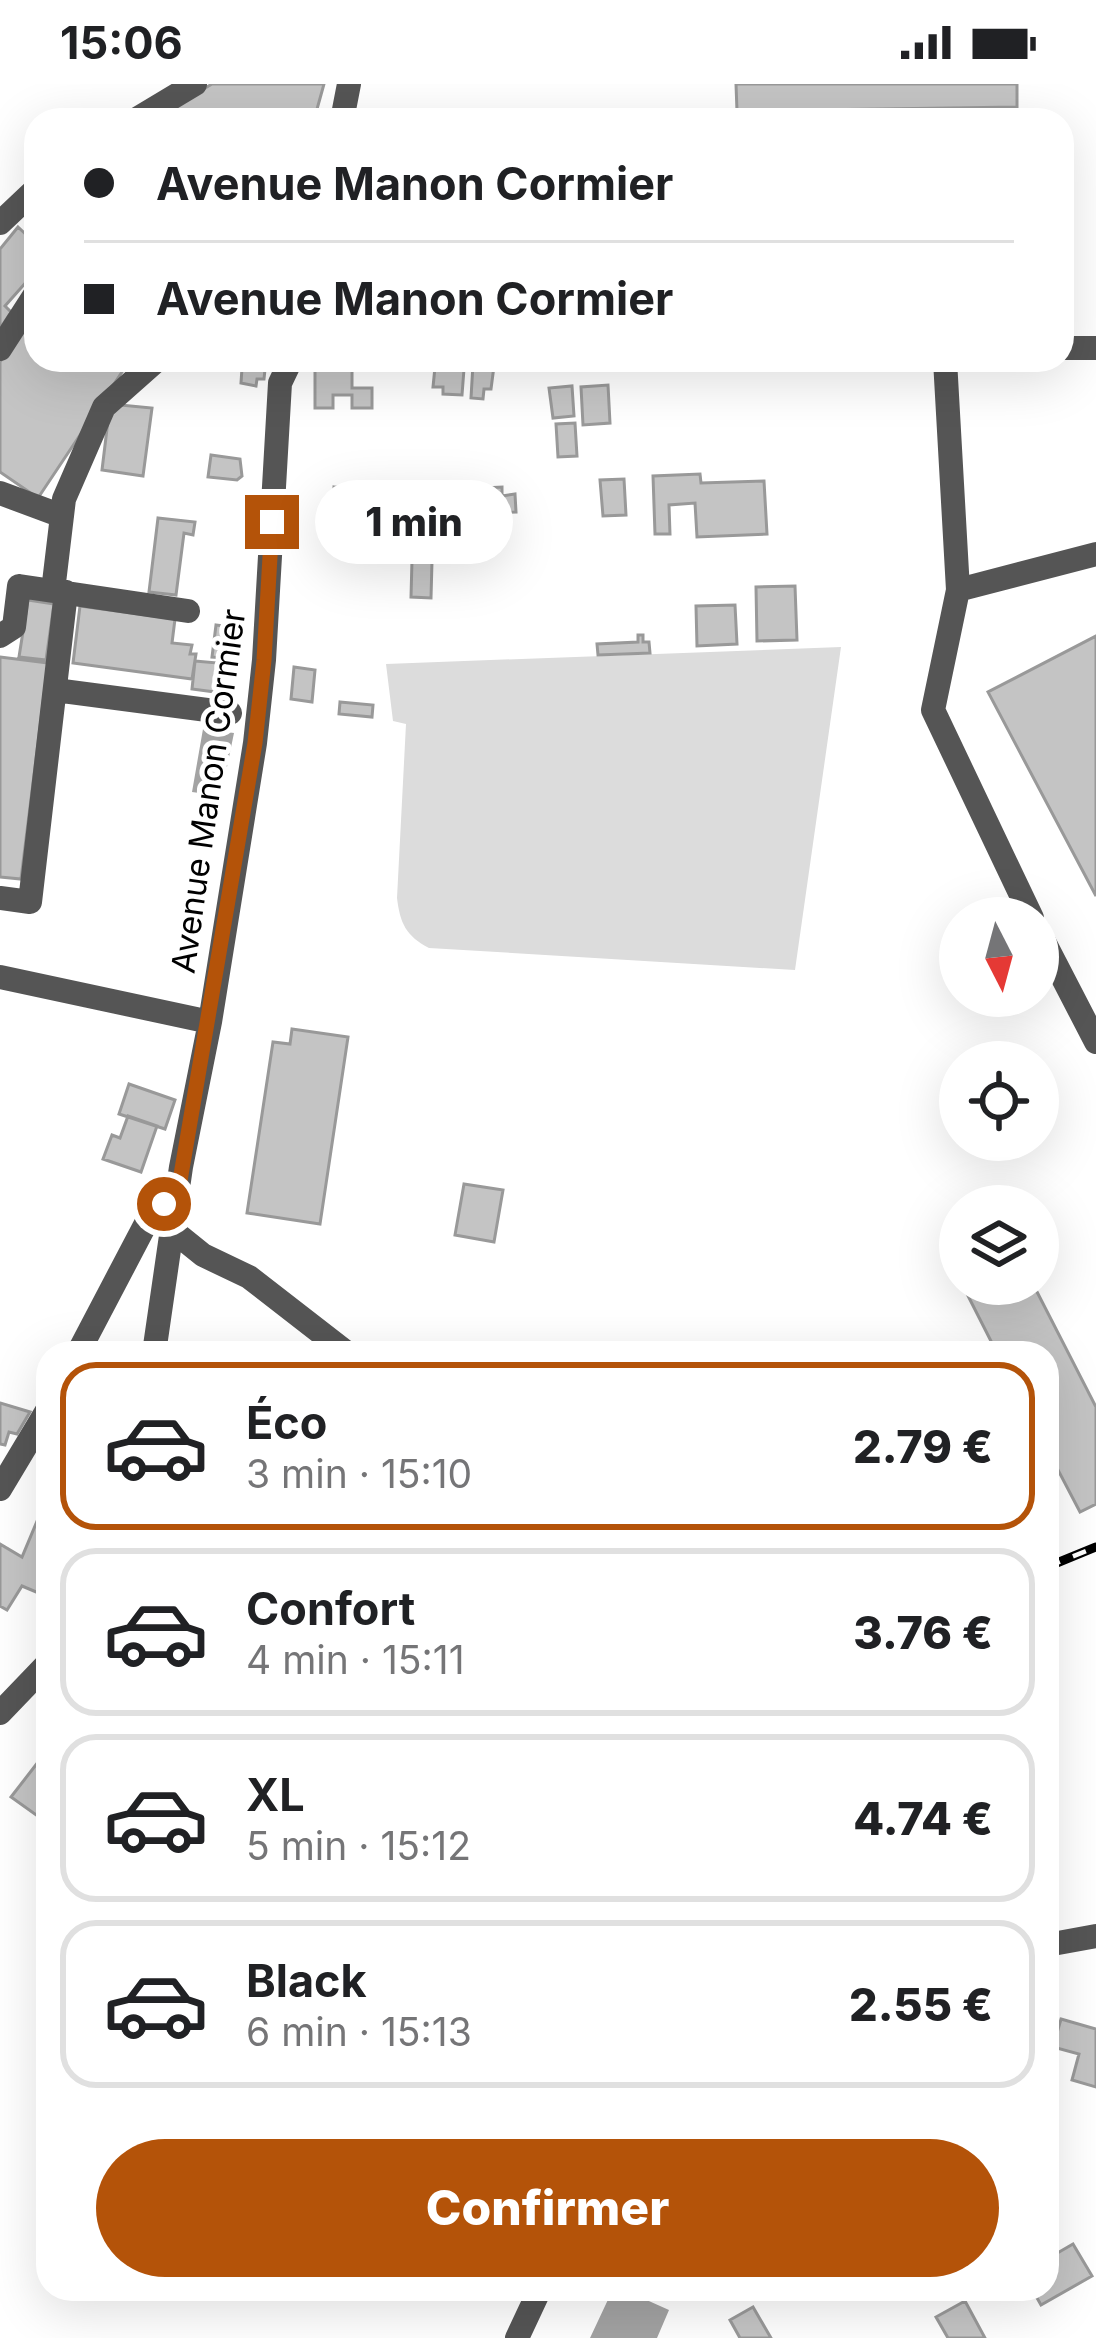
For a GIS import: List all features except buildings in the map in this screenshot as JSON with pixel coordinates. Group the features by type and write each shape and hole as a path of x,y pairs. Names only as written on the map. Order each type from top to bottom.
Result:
{"street":[{"path":"155,108 195,84"},
{"path":"0,223 24,200"},
{"path":"0,350 24,311"},
{"path":"0,898 31,902 55,690 64,499 104,407 143,372"},
{"name":"Avenue Manon Cormier","path":"156,1341 255,743 280,383 285,372"},
{"path":"946,372 958,590 933,710 1022,897"},
{"path":"0,493 62,516"},
{"path":"958,590 1096,554"},
{"path":"0,636 14,627 9,585 188,610"},
{"path":"55,690 230,713"},
{"path":"1059,971 1096,1042"},
{"path":"0,977 210,1022"},
{"path":"84,1341 158,1204 203,1256 249,1277 332,1341"},
{"path":"120,1274 141,1270 164,1293"},
{"path":"0,1489 36,1429"},
{"path":"0,1713 36,1676"},
{"path":"1059,1943 1096,1936"},
{"path":"518,2338 535,2301"}],"shaded area":[{"path":"841,647 795,970 429,948 406,928 397,898 406,724 393,721 386,664"},
{"path":"203,729 234,733 221,796 192,792"},
{"path":"607,2301 649,2301 669,2310 657,2338 590,2338"}],"railway":[{"path":"1059,1562 1096,1547"}],"route":[{"path":"164,1204 176,1204 255,743 272,522"}]}
